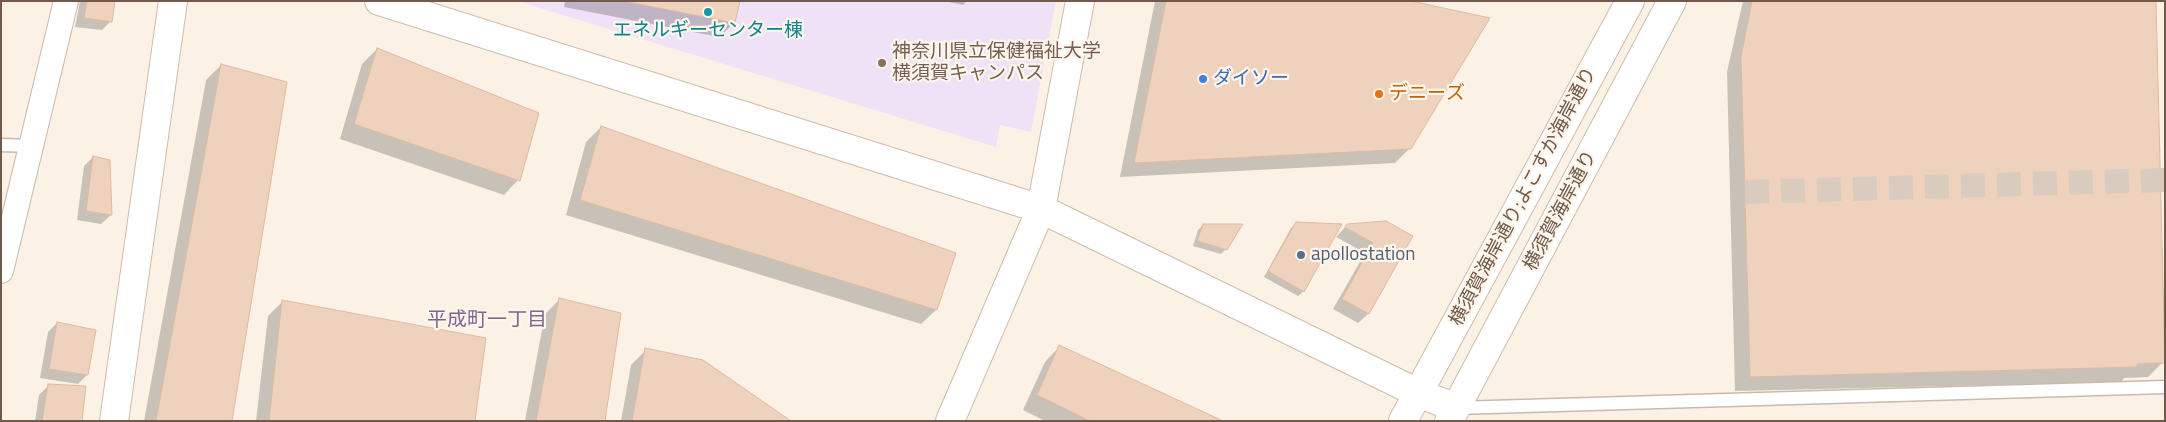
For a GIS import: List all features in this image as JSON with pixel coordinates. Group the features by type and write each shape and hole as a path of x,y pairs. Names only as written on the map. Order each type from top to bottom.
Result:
{"street":[{"path":"1,270 66,1"},
{"path":"114,421 173,1"},
{"path":"379,1 1041,209 1418,393 1452,414"},
{"path":"950,421 1041,209 1080,1"},
{"name":"横須賀海岸通り;よこすか海岸通り","path":"1403,421 1630,1"},
{"name":"横須賀海岸通り","path":"1452,414 1672,1"}],"lane":[{"path":"1,145 31,146"},
{"path":"1452,414 2165,387"}],"shaded area":[{"name":"神奈川県立保健福祉大学 横須賀キャンパス","path":"517,1 1056,1 1031,132 1000,125 996,147"}],"building":[{"path":"87,1 115,1 112,22 84,18"},
{"name":"エネルギーセンター棟","path":"623,1 740,1 735,23"},
{"path":"1166,1 1411,1 1490,18 1411,149 1134,163"},
{"path":"1752,1 2156,1 2165,363 2137,364 2137,367 1750,377 1741,57"},
{"path":"377,48 539,113 520,181 354,124"},
{"path":"221,64 287,82 232,421 156,421"},
{"path":"601,126 956,253 937,310 580,200"},
{"path":"93,156 110,160 112,215 86,211"},
{"path":"1386,221 1413,236 1369,314 1342,299 1373,243 1345,227 1347,224"},
{"path":"1296,222 1342,224 1304,292 1268,271"},
{"path":"1203,224 1243,224 1227,250 1197,241"},
{"path":"559,298 621,313 605,421 536,421"},
{"path":"282,300 486,338 475,421 269,421"},
{"path":"57,322 96,330 88,375 49,369"},
{"path":"1059,345 1223,421 1090,421 1037,395"},
{"path":"645,348 703,360 791,421 632,421"},
{"path":"48,384 86,386 82,421 42,421"}],"tunnel":[{"path":"1745,192 2165,180"}],"place":[{"name":"エネルギーセンター棟","path":"708,12"},
{"name":"神奈川県立保健福祉大学 横須賀キャンパス","path":"882,63"},
{"name":"ダイソー","path":"1203,79"},
{"name":"デニーズ","path":"1379,94"},
{"name":"apollostation","path":"1301,255"}],"district":[{"name":"平成町一丁目","path":"487,321"}]}
